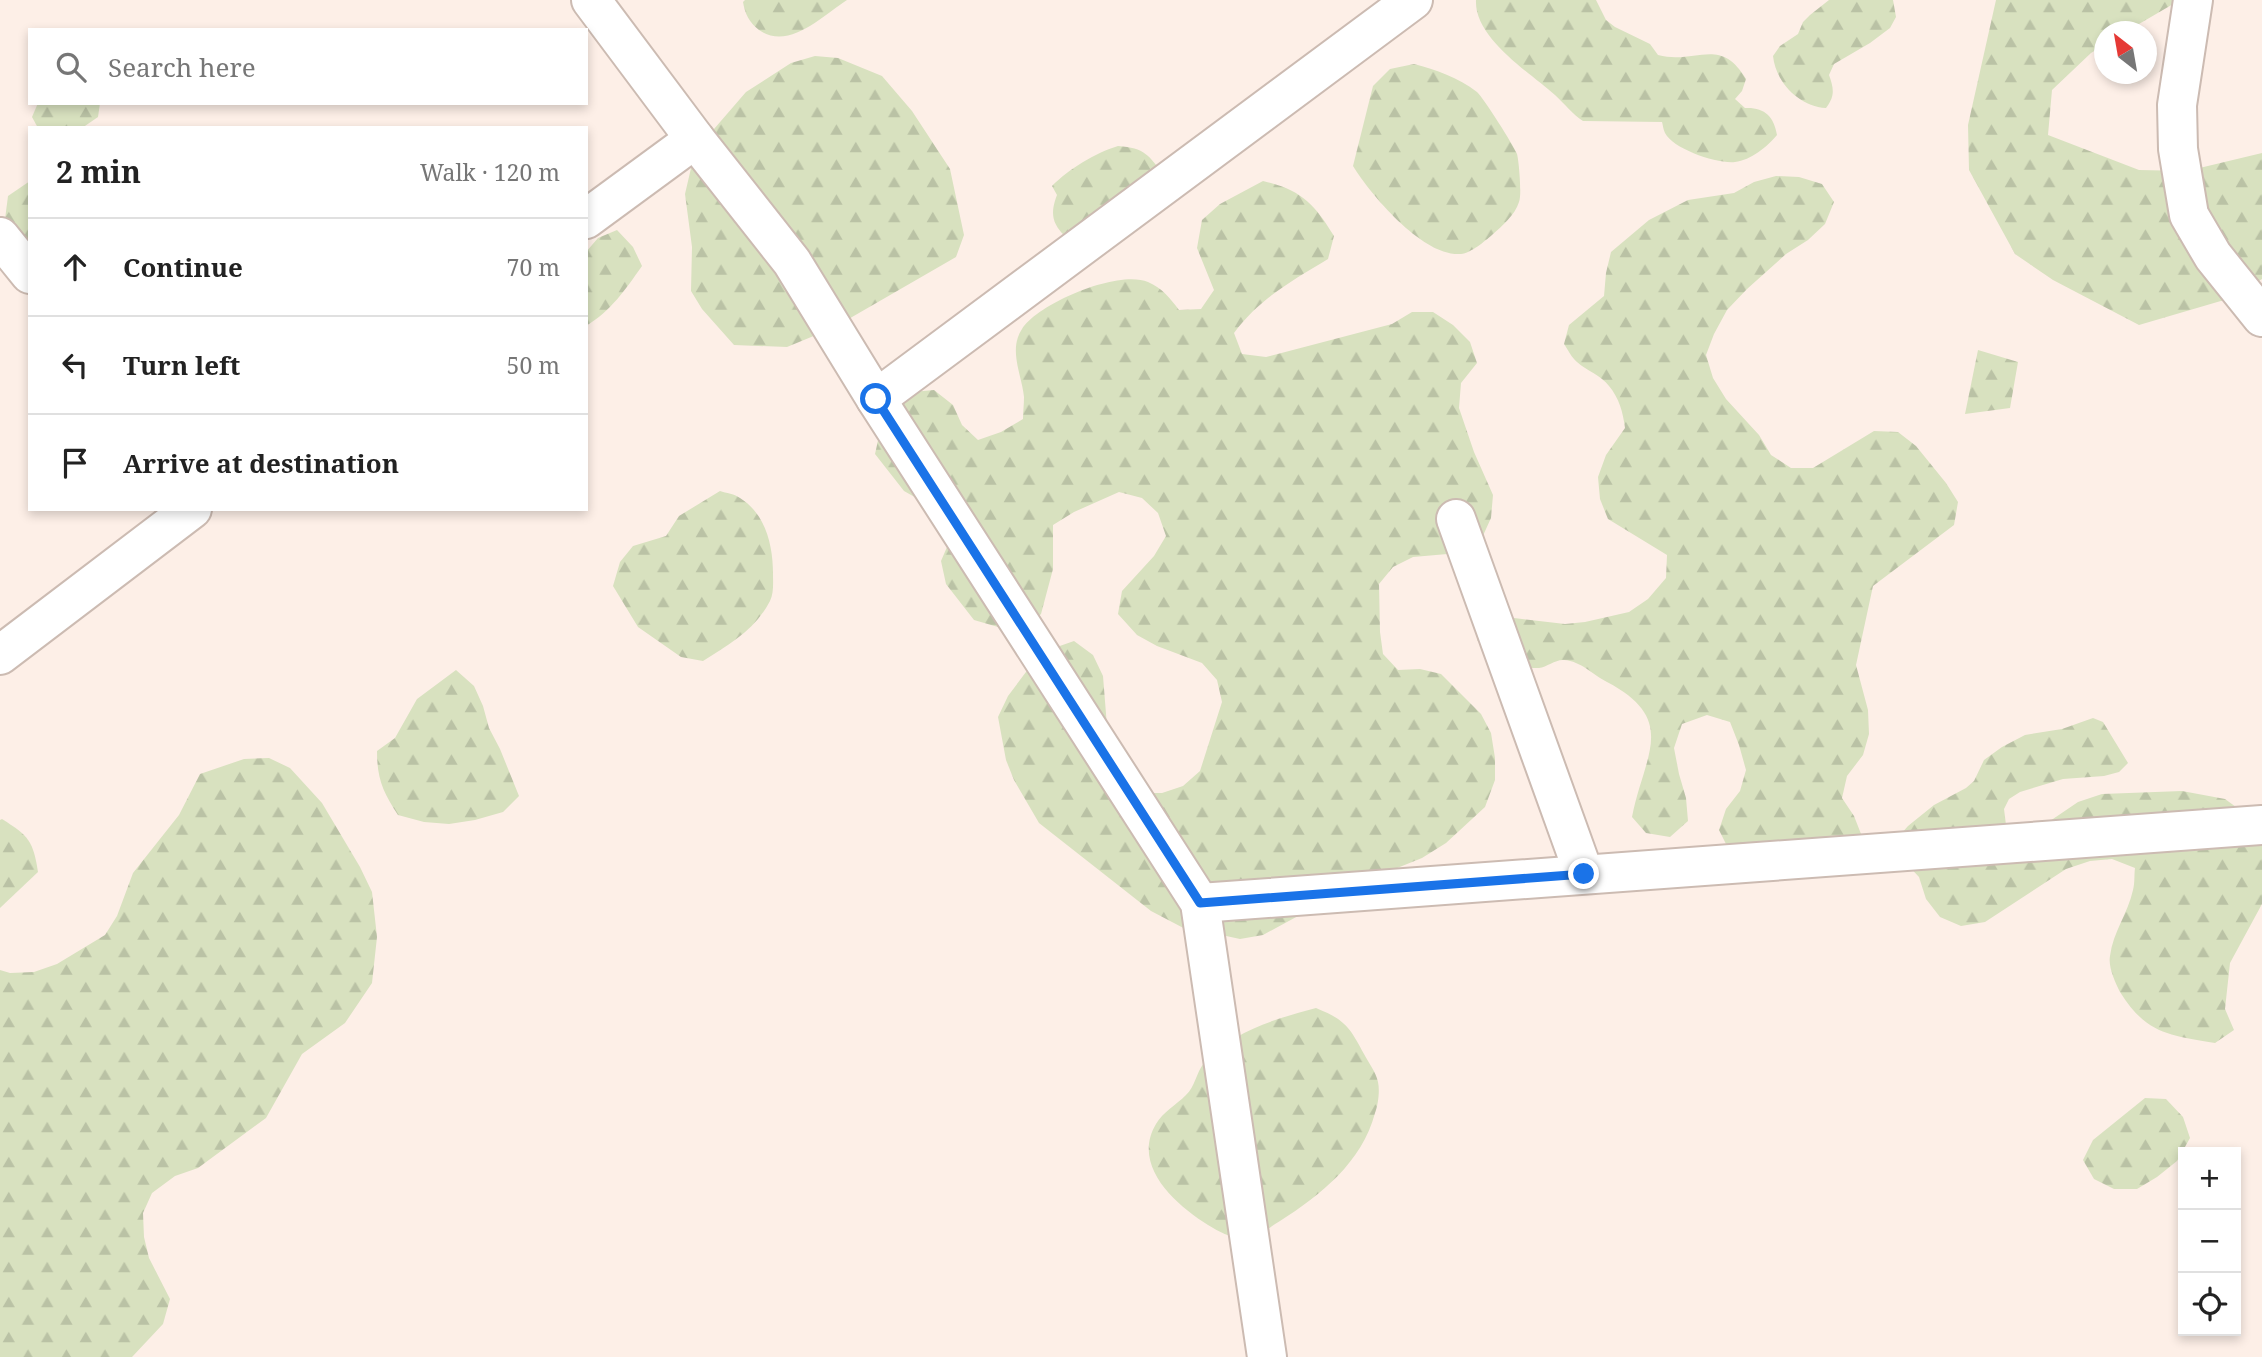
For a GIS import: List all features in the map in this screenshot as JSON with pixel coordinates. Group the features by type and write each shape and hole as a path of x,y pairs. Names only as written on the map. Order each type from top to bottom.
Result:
{"street":[{"path":"592,0 695,139 792,262 876,399 1200,903 1267,1357"},
{"path":"876,399 1413,0"},
{"path":"2193,0 2177,105 2178,149 2189,215 2213,256 2262,317"},
{"path":"588,218 695,139"},
{"path":"0,237 28,272"},
{"path":"0,654 189,511"},
{"path":"1456,519 1584,874"},
{"path":"1200,903 2262,825"}],"green space":[{"path":"847,0 805,29 782,36 759,30 746,14 743,2"},
{"path":"1476,0 1596,0 1606,20 1650,44 1658,55 1684,57 1706,54 1727,58 1746,79 1742,91 1735,99 1745,108 1758,109 1767,114 1777,135 1753,156 1741,161 1727,162 1696,154 1677,145 1665,133 1662,122 1583,121 1493,41 1478,14"},
{"path":"1829,0 1893,0 1896,17 1890,28 1834,64 1829,75 1833,88 1832,96 1826,108 1807,103 1790,91 1779,75 1773,56 1780,46 1798,34 1803,22 1810,15"},
{"path":"1996,0 2180,0 2144,21 2094,21 2094,51 2052,90 2048,135 2139,170 2187,171 2262,153 2262,279 2231,298 2139,325 2053,280 2015,254 1969,170 1968,125"},
{"path":"815,56 838,58 882,76 912,111 950,169 964,235 956,257 833,328 787,347 734,345 702,309 691,291 692,247 685,194 695,151 746,92 791,63"},
{"path":"1414,64 1455,78 1477,92 1517,154 1520,199 1517,207 1492,235 1465,253 1446,252 1415,235 1385,207 1353,166 1373,86 1390,69"},
{"path":"37,105 100,105 98,117 85,126 37,126 32,117"},
{"path":"1118,146 1140,151 1154,163 1164,176 1161,200 1139,228 1129,235 1066,237 1054,218 1053,207 1057,195 1052,186 1083,162"},
{"path":"1776,176 1799,177 1822,184 1834,202 1825,224 1808,240 1786,254 1727,310 1706,355 1713,378 1726,399 1759,435 1771,455 1791,468 1813,468 1874,431 1898,432 1916,446 1958,502 1954,525 1873,586 1856,665 1868,710 1869,734 1863,755 1847,776 1842,798 1854,816 1863,839 1854,859 1836,876 1772,873 1730,852 1719,830 1726,809 1740,791 1746,770 1730,722 1707,715 1682,724 1674,748 1686,798 1688,821 1670,837 1646,833 1632,817 1651,740 1650,725 1643,710 1629,696 1576,663 1561,660 1533,668 1508,663 1488,652 1477,640 1493,624 1514,618 1565,624 1629,612 1648,599 1666,578 1667,555 1608,519 1600,499 1598,477 1606,455 1625,428 1624,422 1618,400 1609,386 1575,360 1564,344 1569,325 1604,296 1611,252 1649,220 1688,200 1734,193 1754,182"},
{"path":"1263,181 1297,194 1313,206 1334,236 1328,259 1266,300 1234,333 1242,354 1266,357 1392,324 1412,312 1433,312 1453,325 1470,342 1477,363 1461,383 1459,408 1493,495 1491,518 1481,540 1459,553 1413,557 1393,567 1379,584 1380,632 1383,654 1398,670 1420,669 1441,674 1481,714 1491,733 1495,780 1485,807 1446,843 1422,858 1355,885 1263,935 1240,939 1193,933 1151,911 1039,823 1014,780 1006,760 998,717 1008,696 1035,660 1054,648 1074,641 1093,655 1103,676 1110,764 1142,793 1162,793 1183,786 1200,771 1222,702 1217,680 1202,663 1157,646 1137,635 1118,614 1122,591 1154,556 1166,536 1158,513 1142,498 1119,492 1074,512 1053,525 1053,569 1041,614 1024,629 998,627 974,620 946,584 941,561 950,540 927,504 904,491 875,454 881,427 912,392 934,390 953,405 962,425 978,440 1001,432 1023,419 1024,397 1016,354 1018,337 1031,319 1061,299 1100,284 1135,279 1157,287 1179,310 1201,309 1214,290 1197,248 1202,220 1220,204"},
{"path":"28,182 28,252 3,235 8,196"},
{"path":"617,230 633,247 642,266 610,307 588,325 588,250 598,238"},
{"path":"1978,350 2018,362 2010,408 1965,414"},
{"path":"720,491 740,498 762,522 772,553 773,591 764,611 749,628 703,661 681,657 638,627 613,586 620,562 633,546 666,536 679,516"},
{"path":"456,670 474,686 519,796 503,812 475,820 449,824 424,822 398,815 382,785 377,751 395,738 417,699"},
{"path":"2093,718 2103,722 2128,763 2119,772 2104,776 2063,779 2020,792 2009,799 2004,809 2007,833 2025,838 2078,802 2102,794 2182,791 2225,799 2247,815 2262,834 2262,904 2230,963 2225,1009 2234,1030 2215,1043 2172,1035 2150,1025 2130,1006 2116,984 2110,956 2131,898 2135,868 2112,859 2090,861 2066,869 1985,922 1961,926 1940,917 1926,899 1919,877 1902,859 1901,834 1934,805 1974,781 1984,760 2025,735 2062,729"},
{"path":"269,758 290,768 322,803 372,892 377,937 372,983 345,1023 302,1054 266,1118 198,1168 175,1176 152,1193 143,1213 144,1237 149,1258 170,1299 163,1324 132,1357 0,1357 0,970 10,973 34,972 57,964 105,935 117,916 133,873 179,815 200,774 244,759"},
{"path":"0,820 28,840 38,872 0,908"},
{"path":"1316,1008 1334,1016 1345,1025 1376,1075 1378,1098 1369,1131 1338,1176 1295,1211 1257,1235 1237,1237 1225,1234 1183,1207 1161,1183 1149,1155 1150,1140 1156,1124 1189,1092 1204,1063 1228,1042 1256,1028"},
{"path":"2145,1098 2166,1099 2183,1117 2190,1138 2185,1147 2178,1147 2177,1161 2137,1189 2114,1189 2094,1179 2083,1160 2093,1140"}],"route":[{"path":"876,399 1200,903 1584,874"}]}
